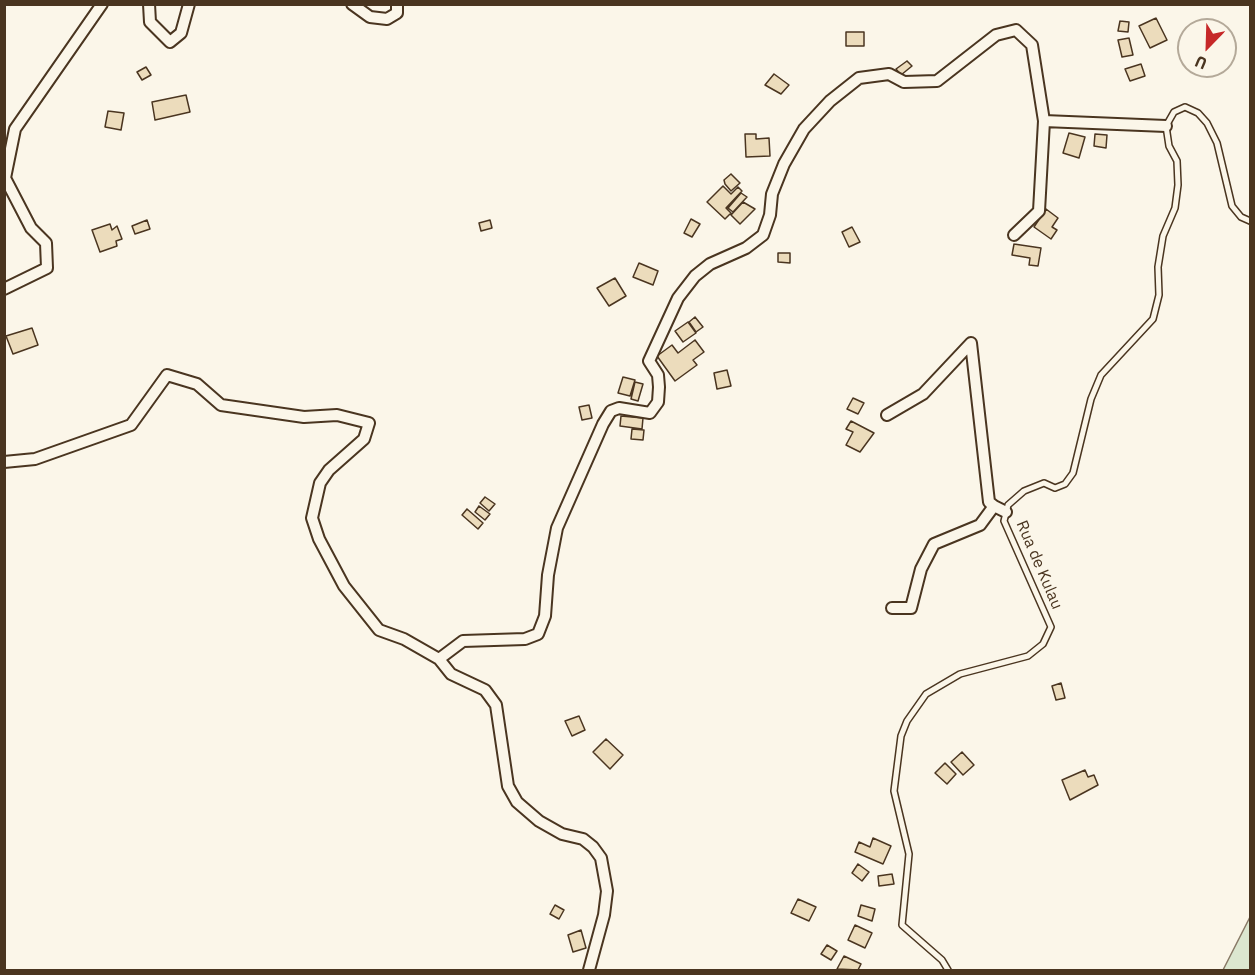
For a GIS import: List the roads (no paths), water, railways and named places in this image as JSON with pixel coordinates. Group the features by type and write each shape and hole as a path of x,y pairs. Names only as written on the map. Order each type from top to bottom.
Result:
{"street":[{"path":"4,289 47,268 46,243 31,228 5,178 15,129 102,4"},
{"path":"149,4 150,22 170,42 181,33 189,4"},
{"path":"352,4 370,17 387,19 397,13 397,4"},
{"path":"439,659 464,641 525,639 538,634 544,616 548,575 557,528 603,424 611,411 619,408 650,413 658,402 659,387 658,375 649,361 678,298 695,276 710,264 746,248 763,235 770,215 772,194 784,164 804,129 830,101 859,78 889,74 904,82 937,81 996,35 1016,30 1032,45 1044,121 1039,211 1014,235"},
{"path":"1044,121 1166,126"},
{"path":"887,415 923,394 971,343 989,502 1006,512"},
{"path":"4,462 35,459 131,425 167,375 197,384 221,405 304,417 337,415 369,423 364,440 328,471 320,483 312,518 319,539 344,586 379,630 404,639 439,659 451,674 485,690 496,705 508,786 517,802 539,821 562,834 583,839 601,858 607,891 604,915 589,970"},
{"path":"892,608 912,608 921,569 934,544 980,525 994,506"}],"lane":[{"path":"1166,126 1174,112 1185,106 1198,113 1207,123 1217,142 1232,206 1241,217 1251,221"},
{"name":"Rua de Kulau","path":"948,970 942,960 903,925 909,854 894,791 901,736 907,721 926,694 960,674 1028,656 1042,644 1051,627 1004,521 1006,512 1008,505 1024,491 1044,483 1055,488 1065,484 1073,473 1091,399 1101,375 1153,319 1159,295 1158,267 1164,236 1175,208 1178,185 1177,161 1169,146 1166,126"}]}
